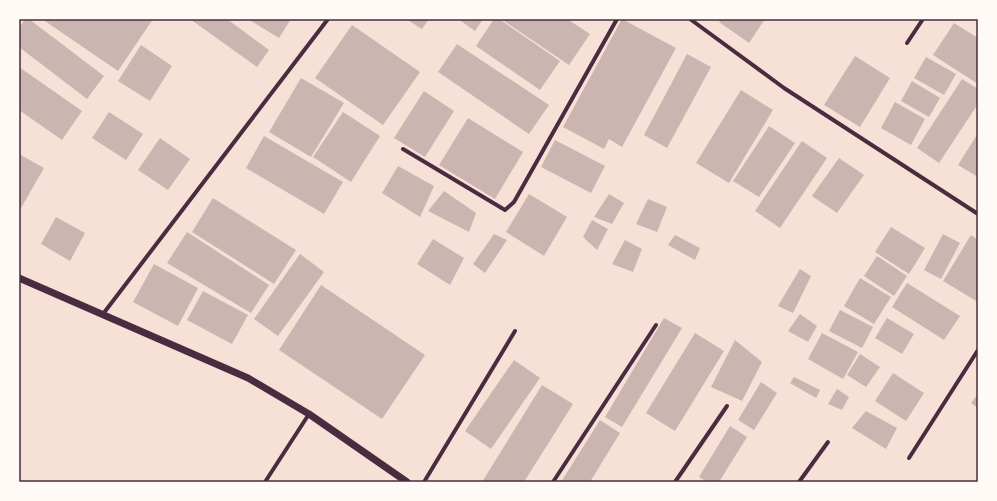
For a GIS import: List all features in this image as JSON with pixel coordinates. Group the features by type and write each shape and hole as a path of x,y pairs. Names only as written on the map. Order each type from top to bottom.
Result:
{"street":[{"path":"103,314 328,19"},
{"path":"403,149 504,210 514,202 617,19"},
{"path":"690,19 784,88 978,214"},
{"path":"907,43 923,19"},
{"path":"19,278 248,378 309,414 407,482"},
{"path":"553,482 656,325"},
{"path":"424,482 515,331"},
{"path":"909,458 978,350"},
{"path":"675,482 727,406"},
{"path":"265,482 309,414"},
{"path":"799,482 828,442"}],"building":[{"path":"25,19 29,19 104,76 87,99 19,47 19,28"},
{"path":"42,19 153,19 118,71"},
{"path":"190,19 227,19 269,50 257,67"},
{"path":"248,19 291,19 279,38"},
{"path":"406,19 429,19 422,29"},
{"path":"458,19 483,19 475,31"},
{"path":"494,19 499,19 560,61 540,90 476,46"},
{"path":"501,19 567,19 590,34 569,65"},
{"path":"622,19 676,48 622,147 609,139 604,149 563,127"},
{"path":"722,19 765,19 749,43 719,22"},
{"path":"954,23 978,38 978,84 933,55"},
{"path":"352,25 420,72 383,125 315,78"},
{"path":"457,44 549,105 529,134 438,72"},
{"path":"141,45 172,66 150,101 118,81"},
{"path":"687,54 711,67 667,148 644,135"},
{"path":"855,56 890,78 860,127 824,105"},
{"path":"926,57 956,74 944,95 914,78"},
{"path":"19,67 82,111 62,140 19,110"},
{"path":"301,78 344,103 311,157 269,132"},
{"path":"962,79 978,89 978,104 939,163 917,148"},
{"path":"912,81 940,98 929,117 901,101"},
{"path":"741,90 773,110 729,183 696,163"},
{"path":"424,91 454,111 425,157 394,138"},
{"path":"895,102 925,119 911,145 881,128"},
{"path":"109,112 143,134 126,160 92,138"},
{"path":"343,112 380,136 351,182 313,157"},
{"path":"468,118 523,152 495,199 439,165"},
{"path":"769,126 795,143 759,197 733,181"},
{"path":"978,133 978,177 958,165"},
{"path":"264,136 343,182 324,214 246,168"},
{"path":"160,138 190,159 168,190 138,170"},
{"path":"555,140 605,166 591,193 541,167"},
{"path":"802,141 827,158 780,228 755,211"},
{"path":"19,154 44,168 21,208 19,207"},
{"path":"839,158 864,175 837,213 812,196"},
{"path":"398,166 434,186 420,217 382,193"},
{"path":"444,191 476,213 469,232 428,211"},
{"path":"529,194 567,217 544,256 506,232"},
{"path":"609,194 624,203 612,224 594,217"},
{"path":"213,198 296,250 274,284 192,232"},
{"path":"648,199 667,207 657,232 636,224"},
{"path":"56,217 85,233 70,261 41,244"},
{"path":"592,220 608,229 597,250 583,237"},
{"path":"891,227 925,248 909,274 875,252"},
{"path":"187,232 269,285 251,313 167,263"},
{"path":"494,234 507,240 485,273 473,264"},
{"path":"943,234 960,243 941,279 924,270"},
{"path":"675,235 700,248 695,260 668,245"},
{"path":"971,235 978,240 978,302 943,281"},
{"path":"433,239 464,258 450,285 417,264"},
{"path":"625,240 642,249 633,272 612,264"},
{"path":"300,254 324,272 278,336 254,319"},
{"path":"877,256 907,276 894,296 864,276"},
{"path":"154,264 198,288 178,326 133,302"},
{"path":"800,269 811,276 793,313 778,306"},
{"path":"860,278 891,297 874,324 844,306"},
{"path":"907,283 960,316 944,340 892,307"},
{"path":"321,285 425,355 382,419 279,350"},
{"path":"203,291 248,315 232,344 187,320"},
{"path":"840,310 873,327 862,348 829,331"},
{"path":"800,314 817,326 808,342 788,331"},
{"path":"664,318 682,328 622,427 605,417"},
{"path":"887,318 914,334 902,354 875,338"},
{"path":"695,333 724,351 675,431 646,413"},
{"path":"822,333 858,352 843,379 808,359"},
{"path":"735,340 762,362 742,401 711,387"},
{"path":"860,354 880,367 866,387 847,375"},
{"path":"514,360 540,378 491,449 465,431"},
{"path":"893,373 924,393 906,421 875,401"},
{"path":"794,377 820,390 816,398 790,383"},
{"path":"761,382 777,393 754,430 738,420"},
{"path":"542,385 573,404 524,482 482,482"},
{"path":"837,389 849,397 842,410 828,404"},
{"path":"978,394 978,408 971,403"},
{"path":"866,411 897,428 886,449 852,428"},
{"path":"600,420 620,433 590,482 561,482"},
{"path":"730,426 747,437 719,482 707,482 699,477"}]}
